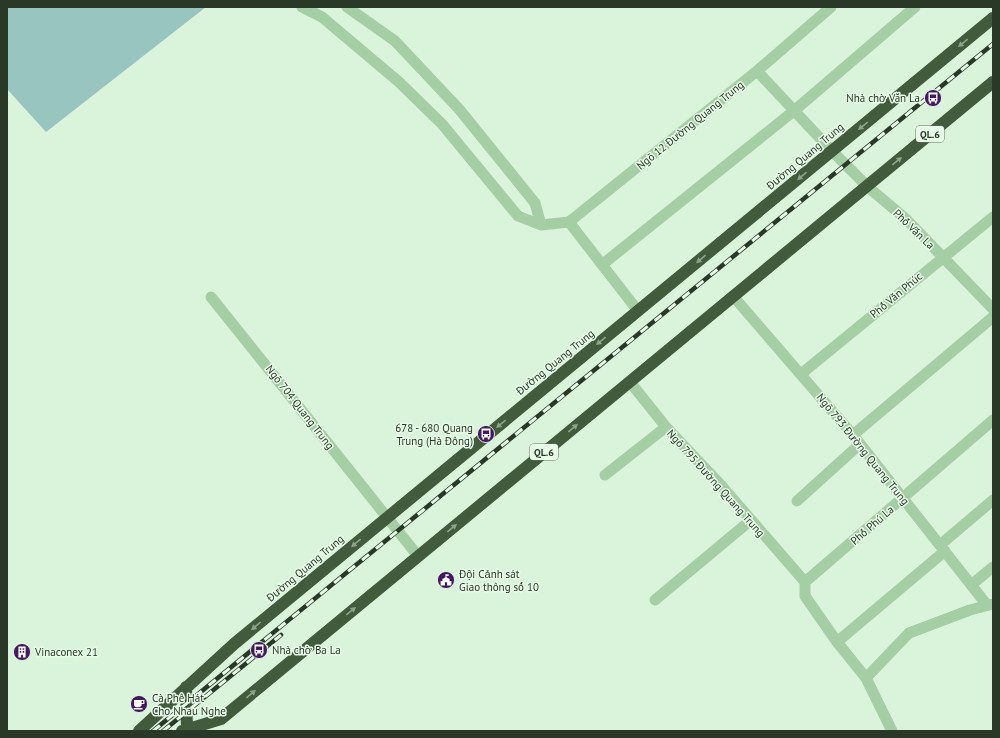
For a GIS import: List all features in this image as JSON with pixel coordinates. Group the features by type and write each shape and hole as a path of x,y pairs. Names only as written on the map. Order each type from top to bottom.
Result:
{"highway":[{"name":"Đường Quang Trung","path":"138,731 234,644 993,18"},
{"name":"QL.6","path":"185,730 221,719 993,82"},
{"path":"185,730 186,687"},
{"path":"212,731 221,719"}],"street":[{"path":"302,7 322,17 399,82 442,124 518,216 541,225 569,222 638,310"},
{"path":"347,7 395,41 459,110 534,203 541,225"},
{"name":"Ngõ 12 Đường Quang Trung","path":"569,222 757,71 831,7"},
{"path":"603,264 795,110 915,7"},
{"name":"Phố Văn La","path":"757,71 832,151 867,186 907,220 993,309"},
{"name":"Phố Văn Phúc","path":"801,374 942,257 993,217"},
{"name":"Ngõ 793 Đường Quang Trung","path":"733,296 857,440 971,585 990,605"},
{"name":"Ngõ 704 Quang Trung","path":"211,297 298,403 386,518 418,556"},
{"path":"797,502 857,440 993,317"},
{"name":"Ngõ 795 Đường Quang Trung","path":"630,382 666,427 720,484 805,582"},
{"name":"Phố Phú La","path":"805,582 993,420"},
{"path":"606,475 666,427"},
{"path":"837,642 993,500"},
{"path":"655,600 751,520"},
{"path":"971,585 993,567"},
{"path":"805,582 805,596 837,642 866,678 892,731"},
{"path":"866,678 909,633 970,610 990,605"}],"shaded area":[{"path":"7,7 206,7 46,132 7,89"}],"railway":[{"path":"153,731 993,44"},
{"path":"163,731 281,635"}],"place":[{"name":"Nhà chờ Văn La","path":"933,98"},
{"name":"678 - 680 Quang Trung (Hà Đông)","path":"486,434"},
{"name":"Đội Cảnh sát Giao thông số 10","path":"446,580"},
{"name":"Nhà chờ Ba La","path":"259,650"},
{"name":"Vinaconex 21","path":"22,652"},
{"name":"Cà Phê Hát Cho Nhau Nghe","path":"139,704"}]}
